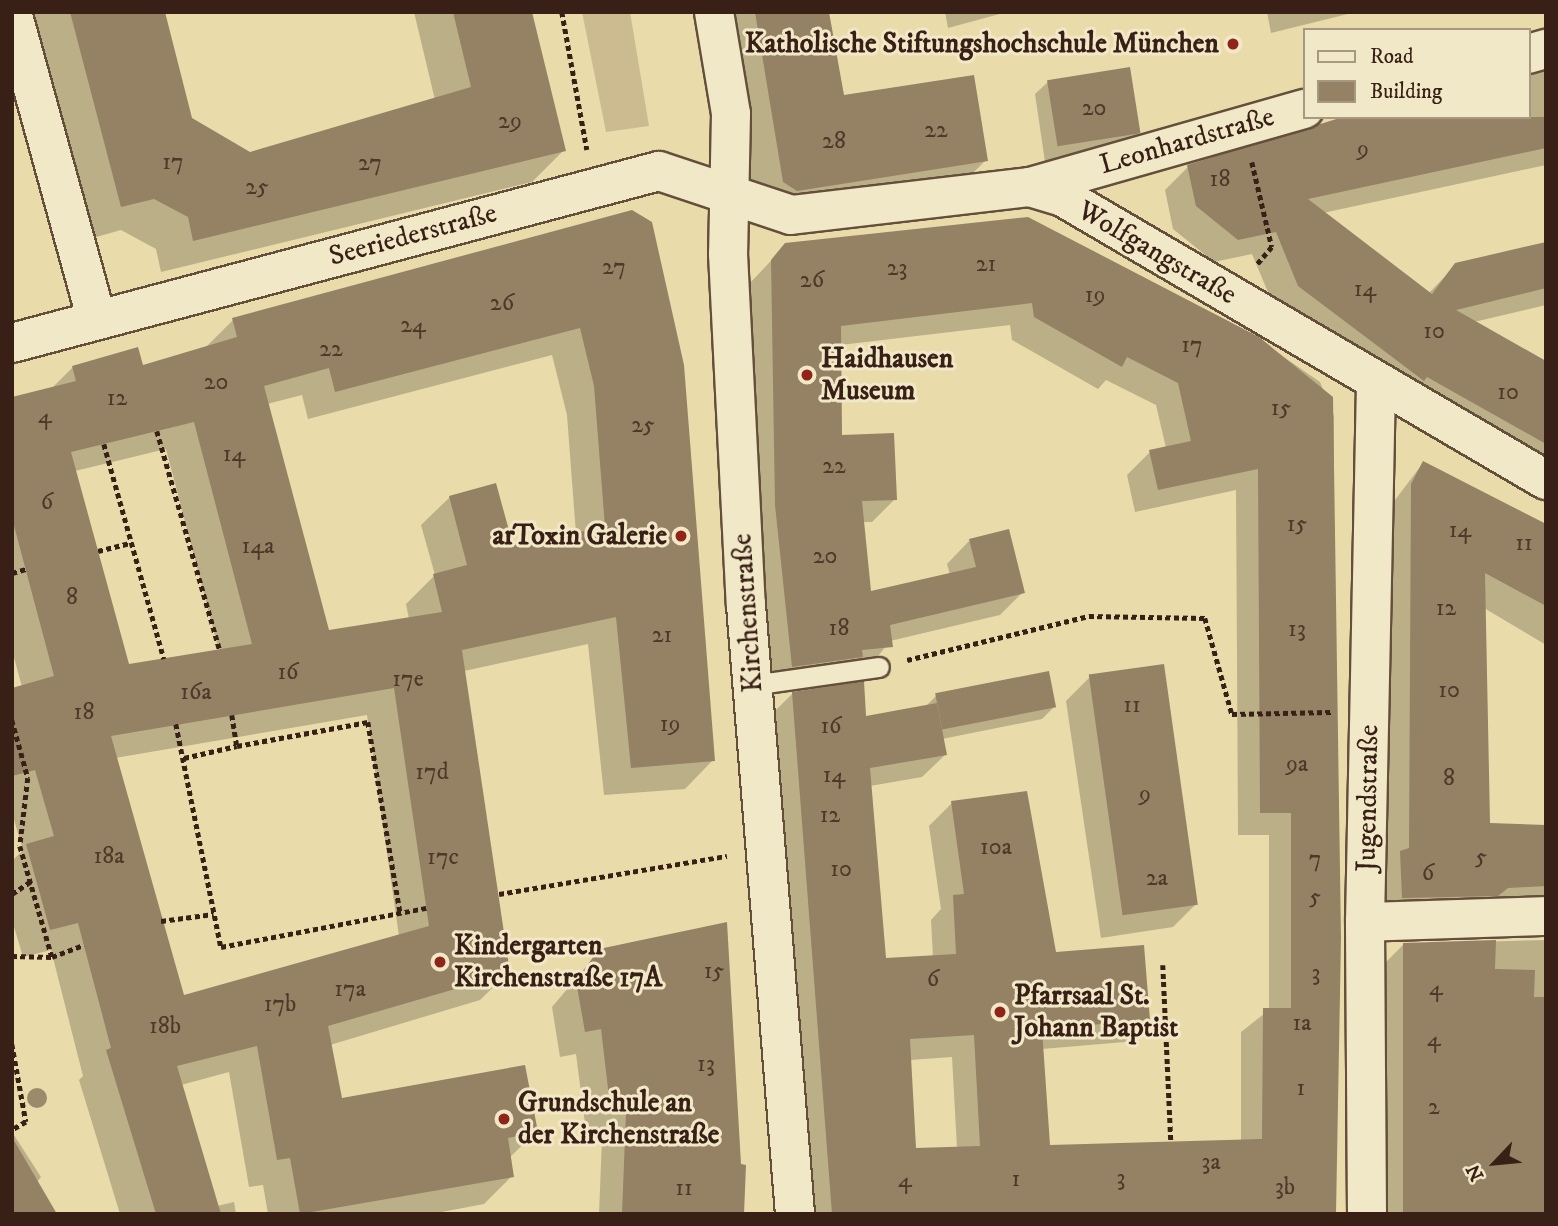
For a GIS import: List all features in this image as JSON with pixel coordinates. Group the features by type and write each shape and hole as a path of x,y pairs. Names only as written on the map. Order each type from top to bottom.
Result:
{"street":[{"path":"12,12 96,318"},
{"name":"Kirchenstraße","path":"714,12 731,114 729,194 752,685 795,1214"},
{"name":"Leonhardstraße","path":"1030,187 1302,110"},
{"name":"Seeriederstraße","path":"12,343 96,318 659,171 729,194"},
{"name":"Wolfgangstraße","path":"729,194 791,215 1030,187 1063,197 1546,480"},
{"name":"Jugendstraße","path":"1367,1214 1365,922 1376,382"},
{"path":"1365,922 1546,916"}],"lane":[{"path":"752,685 879,667"}],"path":[{"path":"562,12 588,154"},
{"path":"1232,297 1272,247 1244,124"},
{"path":"157,431 220,650"},
{"path":"104,444 163,659"},
{"path":"98,551 131,543"},
{"path":"12,573 26,569"},
{"path":"879,667 1089,616 1205,618 1232,714 1346,712"},
{"path":"232,715 237,747"},
{"path":"12,720 28,778 20,846 52,957"},
{"path":"183,758 368,722 400,911"},
{"path":"176,724 220,947 426,908"},
{"path":"499,894 766,850"},
{"path":"12,894 30,882"},
{"path":"161,921 214,914"},
{"path":"12,956 52,957 84,946"},
{"path":"1163,965 1171,1142"},
{"path":"12,1044 26,1122 12,1130"}],"shaded area":[{"path":"582,12 630,12 649,126 606,132"}],"building":[{"path":"70,12 165,12 192,118 250,152 471,87 453,12 532,12 566,151 193,241 188,217 154,199 121,207"},
{"path":"755,12 829,12 844,95 974,75 988,161 797,191 783,182"},
{"path":"1130,67 1140,133 1058,146 1047,80"},
{"path":"1546,117 1546,148 1308,199 1432,294 1455,263 1546,242 1546,288 1456,310 1546,361 1546,444 1427,377 1424,381 1298,286 1276,232 1238,240 1196,206 1187,165 1336,119"},
{"path":"632,210 652,222 684,365 715,761 631,768 616,617 462,650 510,973 328,1026 342,1098 525,1065 538,1132 508,1138 514,1177 300,1214 290,1158 277,1160 257,1046 177,1066 221,1214 156,1214 106,1050 111,1048 78,923 50,930 26,844 54,836 35,770 12,776 12,688 54,676 12,518 12,397 76,381 72,366 138,347 143,365 237,337 232,318","holes":["580,328 594,386 605,527 513,545 496,483 449,496 467,565 433,574 442,612 329,630 264,386 329,368 335,392","194,422 252,644 129,664 71,452","394,688 429,926 184,995 111,736"]},
{"path":"1028,217 1259,337 1333,397 1341,938 1336,1214 832,1214 792,692 864,681 866,716 937,703 947,755 870,768 886,958 956,954 953,895 964,894 951,801 1027,791 1056,952 1144,945 1150,1020 1042,1029 1050,1145 1262,1139 1263,1008 1291,1008 1291,813 1260,813 1258,469 1158,490 1149,450 1191,441 1178,383 1127,357 1122,367 1034,317 1032,303 841,326 842,435 894,433 897,500 862,501 871,591 976,567 969,539 1009,529 1025,593 890,625 893,647 862,650 863,657 792,667 775,505 771,260 785,243","holes":["974,1035 980,1146 916,1148 910,1039"]},
{"path":"1423,461 1546,524 1546,606 1485,573 1490,823 1546,825 1546,886 1508,888 1498,896 1402,898 1400,851 1409,848 1411,484"},
{"path":"1164,664 1198,905 1123,915 1089,675"},
{"path":"1049,671 1056,707 942,729 935,693"},
{"path":"727,922 741,1164 746,1165 744,1214 622,1214 626,1113 611,1114 601,1029 585,1032 576,981 599,949"},
{"path":"1496,940 1495,969 1535,970 1534,997 1546,997 1546,1214 1403,1214 1403,943"},
{"path":"12,1137 57,1214 12,1214"}],"place":[{"name":"Katholische Stiftungshochschule München","path":"1233,44"},
{"name":"Haidhausen Museum","path":"807,375"},
{"name":"arToxin Galerie","path":"681,536"},
{"name":"Kindergarten Kirchenstraße 17A","path":"440,962"},
{"name":"Pfarrsaal St. Johann Baptist","path":"1000,1012"},
{"name":"Grundschule an der Kirchenstraße","path":"504,1119"}]}
